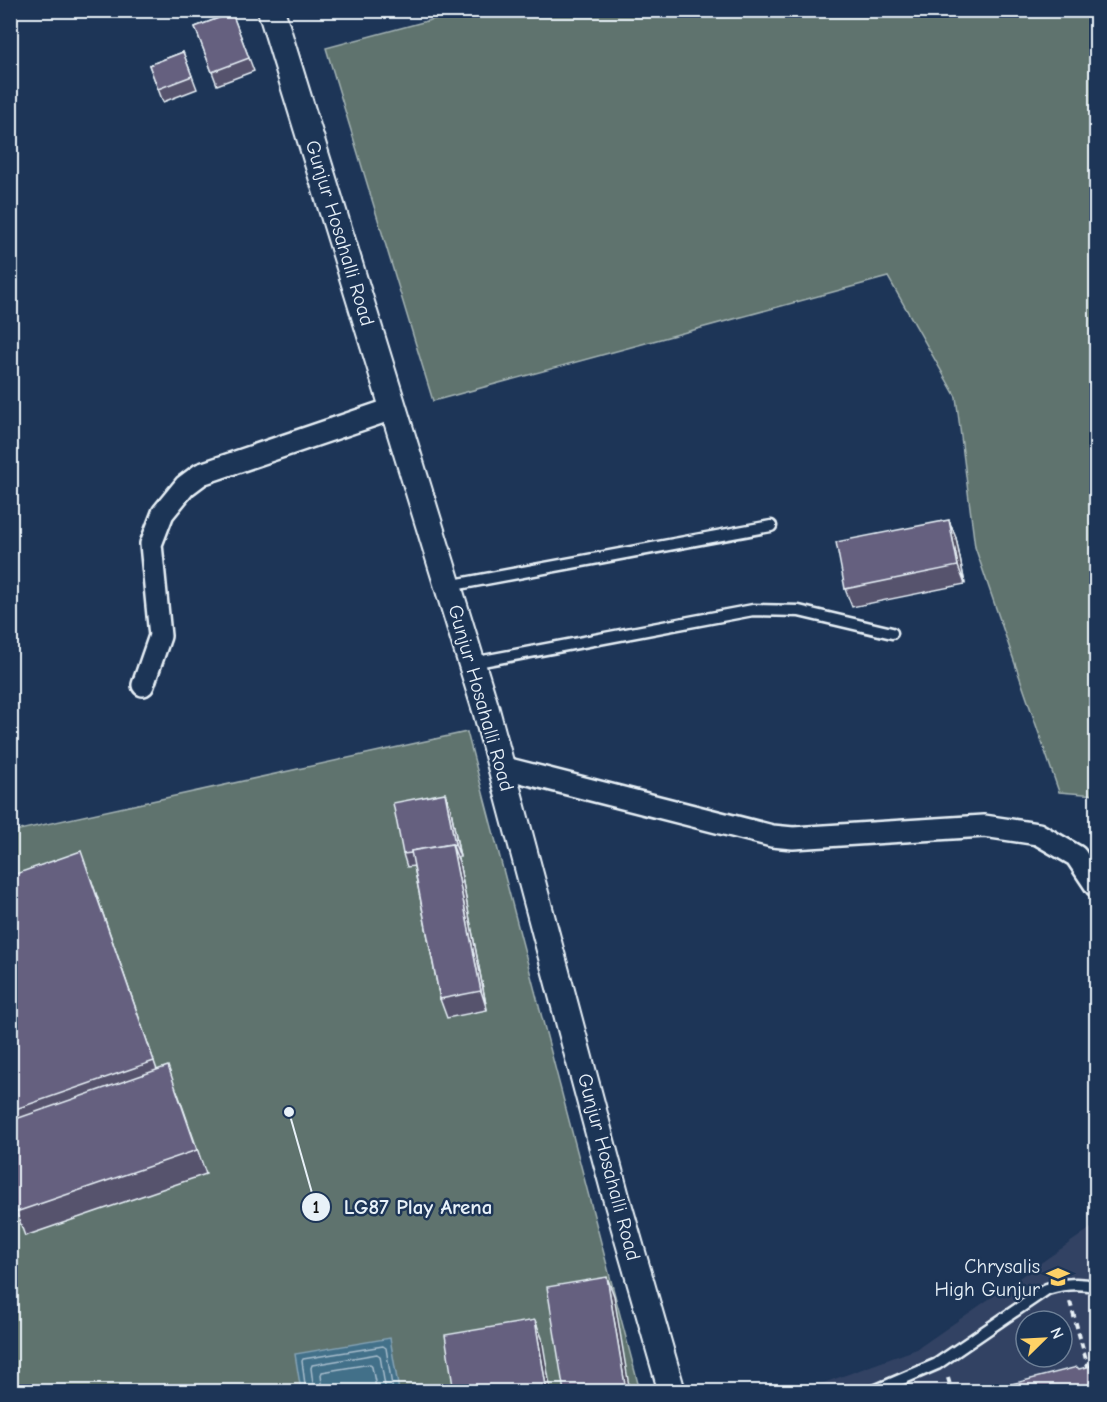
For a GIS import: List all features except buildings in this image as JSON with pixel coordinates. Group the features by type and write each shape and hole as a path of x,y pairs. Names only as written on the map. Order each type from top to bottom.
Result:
{"street":[{"name":"Gunjur Hosahalli Road","path":"271,10 471,663 616,1197 672,1392"},
{"path":"143,685 160,636 151,544 163,513 185,486 201,474 394,408"},
{"path":"501,767 772,836 793,838 984,826 1038,834 1086,854 1096,886"}],"lane":[{"path":"448,586 771,526"},
{"path":"471,663 753,610 799,611 892,633"},
{"path":"872,1392 937,1364 1047,1289 1066,1283 1096,1287"}],"path":[{"path":"1066,1283 1090,1375"}],"shaded area":[{"name":"Chrysalis High Gunjur","path":"1091,1228 1096,1234 1096,1391 799,1392 917,1349"}],"green space":[{"path":"468,10 1096,11 1096,795 1059,792 975,547 956,397 888,277 433,401 326,48"},
{"path":"467,732 640,1391 11,1391 10,832"}],"water":[{"path":"390,1338 399,1391 301,1391 295,1354"}],"place":[{"name":"LG87 Play Arena","path":"289,1112"},
{"name":"Chrysalis High Gunjur","path":"1058,1277"}]}
